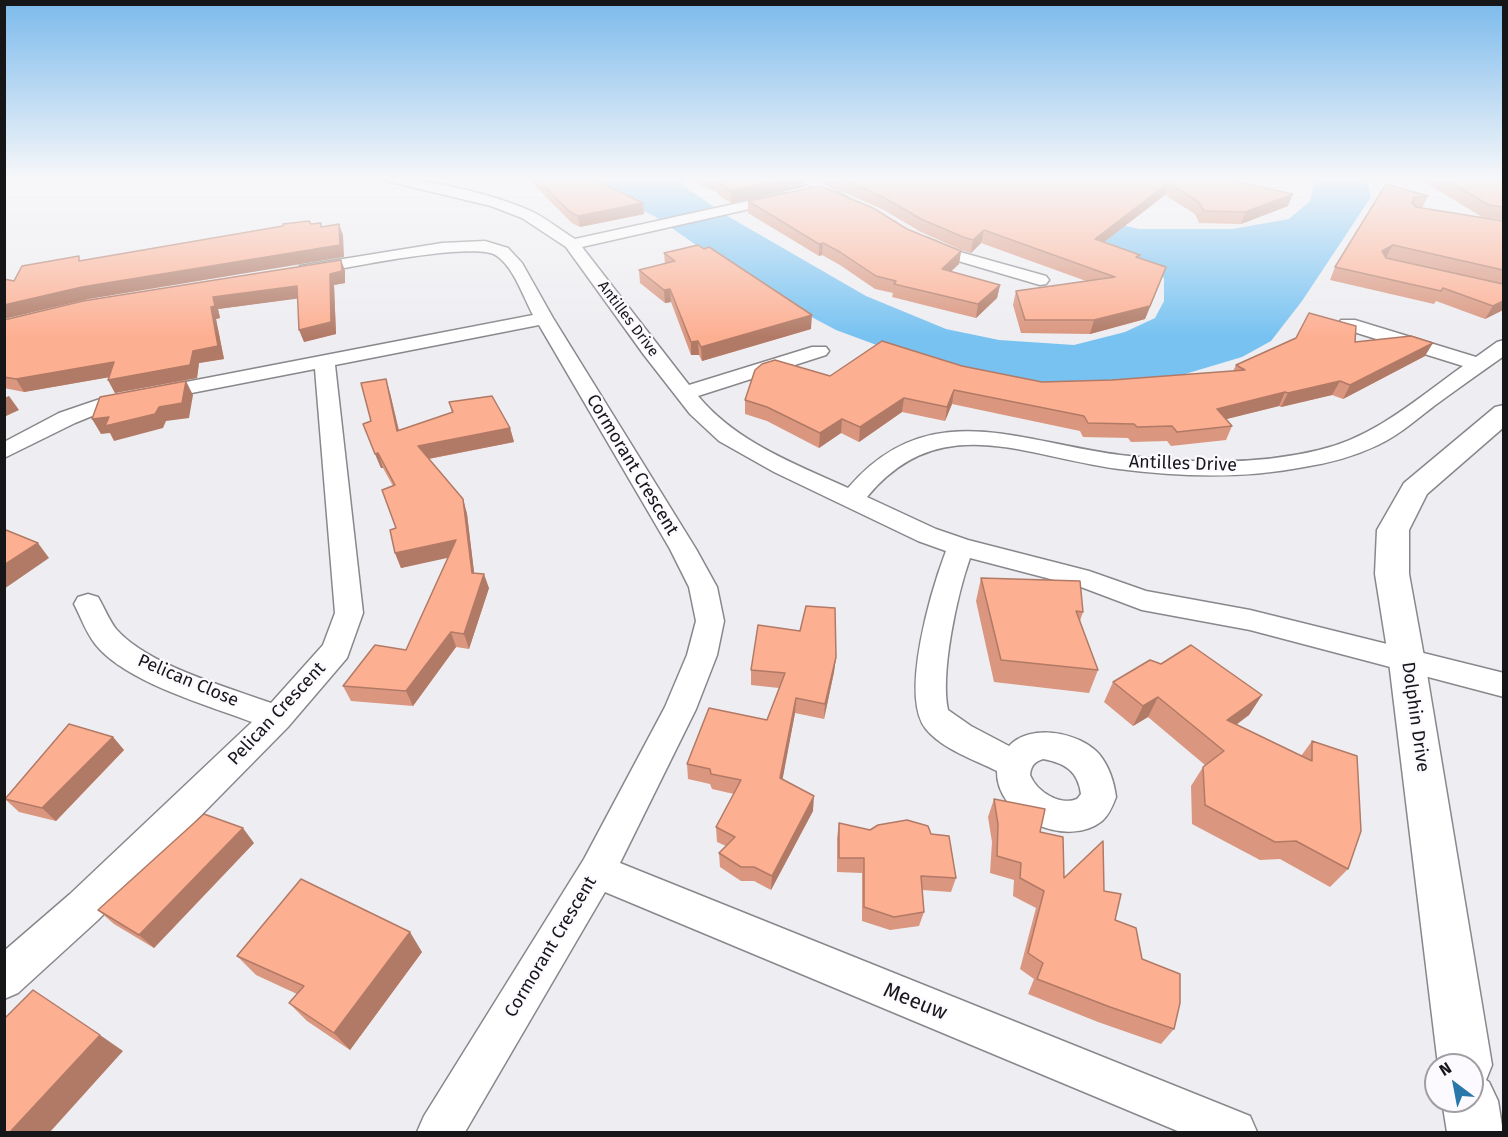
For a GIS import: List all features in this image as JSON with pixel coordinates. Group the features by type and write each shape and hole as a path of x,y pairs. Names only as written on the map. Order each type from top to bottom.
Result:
{"street":[{"name":"Antilles Drive","path":"550,230 572,244 698,409 727,436 782,467 927,535 961,547 1089,580 1142,600 1250,620 1503,685"},
{"path":"572,244 634,230"},
{"path":"912,236 954,255 1040,280"},
{"name":"Cormorant Crescent","path":"289,273 442,248 484,246 502,251 514,263 544,318 683,549 703,587 710,621 702,655 680,709 597,871 440,1132"},
{"path":"4,451 67,418 103,404 544,318"},
{"path":"1348,324 1479,364"},
{"name":"Antilles Drive","path":"852,499 869,477 909,449 938,440 974,438 1024,444 1092,458 1165,467 1232,468 1296,462 1351,448 1383,434 1503,346"},
{"path":"685,393 819,351"},
{"name":"Pelican Crescent","path":"4,979 84,907 277,718 336,650 349,614 324,360"},
{"name":"Dolphin Drive","path":"1463,1053 1407,662 1392,574 1393,530 1415,489 1503,413"},
{"path":"961,547 941,605 934,643 930,700 935,718 951,731 1015,765"},
{"name":"Pelican Close","path":"88,604 107,638 135,660 180,682 277,718"},
{"name":"Meeuw","path":"597,871 1234,1132"},
{"path":"1472,1113 1475,1132"}],"water":[{"path":"675,230 752,230 866,296 946,329 999,340 1074,345 1125,332 1155,318 1164,301 1164,278 1146,264 1095,245 1080,230 1349,230 1302,301 1271,341 1242,357 1165,380 1044,387 928,364 836,330 759,289"}],"building":[{"path":"259,230 339,230 340,245 82,287 4,305 4,279 14,281 22,266 79,256 79,261"},
{"path":"796,230 910,230 961,251 942,269 1000,285 978,304 894,284 896,281 876,276 840,252 823,243 819,244"},
{"path":"947,230 984,230 973,240"},
{"path":"984,230 1107,230 1095,239 1166,267 1150,306 1094,320 1025,320 1016,291 1115,277"},
{"path":"1358,230 1503,230 1503,270 1393,245 1382,251 1386,258 1503,284 1503,301 1493,306 1443,288 1441,291 1335,267"},
{"path":"698,245 704,249 709,247 812,315 701,347 698,341 691,342 670,289 664,290 639,270 675,261 664,253"},
{"path":"341,260 342,271 330,274 331,322 299,330 297,286 213,297 215,306 211,307 218,346 193,351 190,365 108,380 114,362 16,379 4,377 4,320 83,301"},
{"path":"1309,313 1356,326 1355,342 1411,336 1433,343 1350,385 1340,381 1217,409 1232,426 1177,432 1172,426 1137,427 1134,424 1088,423 1084,416 954,390 947,407 904,398 860,427 842,419 820,433 767,407 745,400 755,370 762,364 775,360 830,376 882,341 962,366 1042,382 1112,380 1245,370 1236,365 1296,338"},
{"path":"386,379 397,431 453,412 449,402 492,396 510,428 418,446 463,499 472,573 484,574 464,634 451,632 406,691 343,686 375,645 406,650 456,540 395,553 390,530 396,528 382,490 395,485 378,453 375,454 363,424 371,421 361,383"},
{"path":"186,381 182,403 159,407 155,414 105,426 109,417 92,419 100,397"},
{"path":"4,531 38,543 4,565"},
{"path":"981,578 1080,581 1083,612 1076,611 1098,670 1001,660"},
{"path":"806,606 835,608 836,657 825,704 796,698 780,778 814,796 772,876 754,867 741,867 719,853 735,837 716,827 741,780 711,774 710,769 687,764 709,708 767,720 785,673 751,670 758,625 800,631"},
{"path":"1191,645 1262,695 1227,720 1312,761 1312,741 1357,756 1361,831 1348,869 1296,841 1275,842 1205,805 1203,767 1224,751 1158,697 1143,706 1113,682 1150,660 1161,664"},
{"path":"69,724 113,737 42,808 5,799"},
{"path":"994,799 1045,809 1040,832 1063,837 1064,878 1103,841 1104,891 1121,894 1115,920 1136,928 1142,959 1180,974 1180,1003 1174,1029 1037,979 1043,963 1028,953 1044,891 1020,878 1021,863 997,856 998,824"},
{"path":"204,814 243,828 139,935 98,910"},
{"path":"907,820 928,826 931,834 949,836 956,878 921,876 924,912 894,917 864,907 864,858 839,858 839,823 870,830 878,825"},
{"path":"301,879 410,932 334,1033 289,1003 304,986 237,956"},
{"path":"33,990 100,1035 10,1132 4,1132 4,1019"}]}
